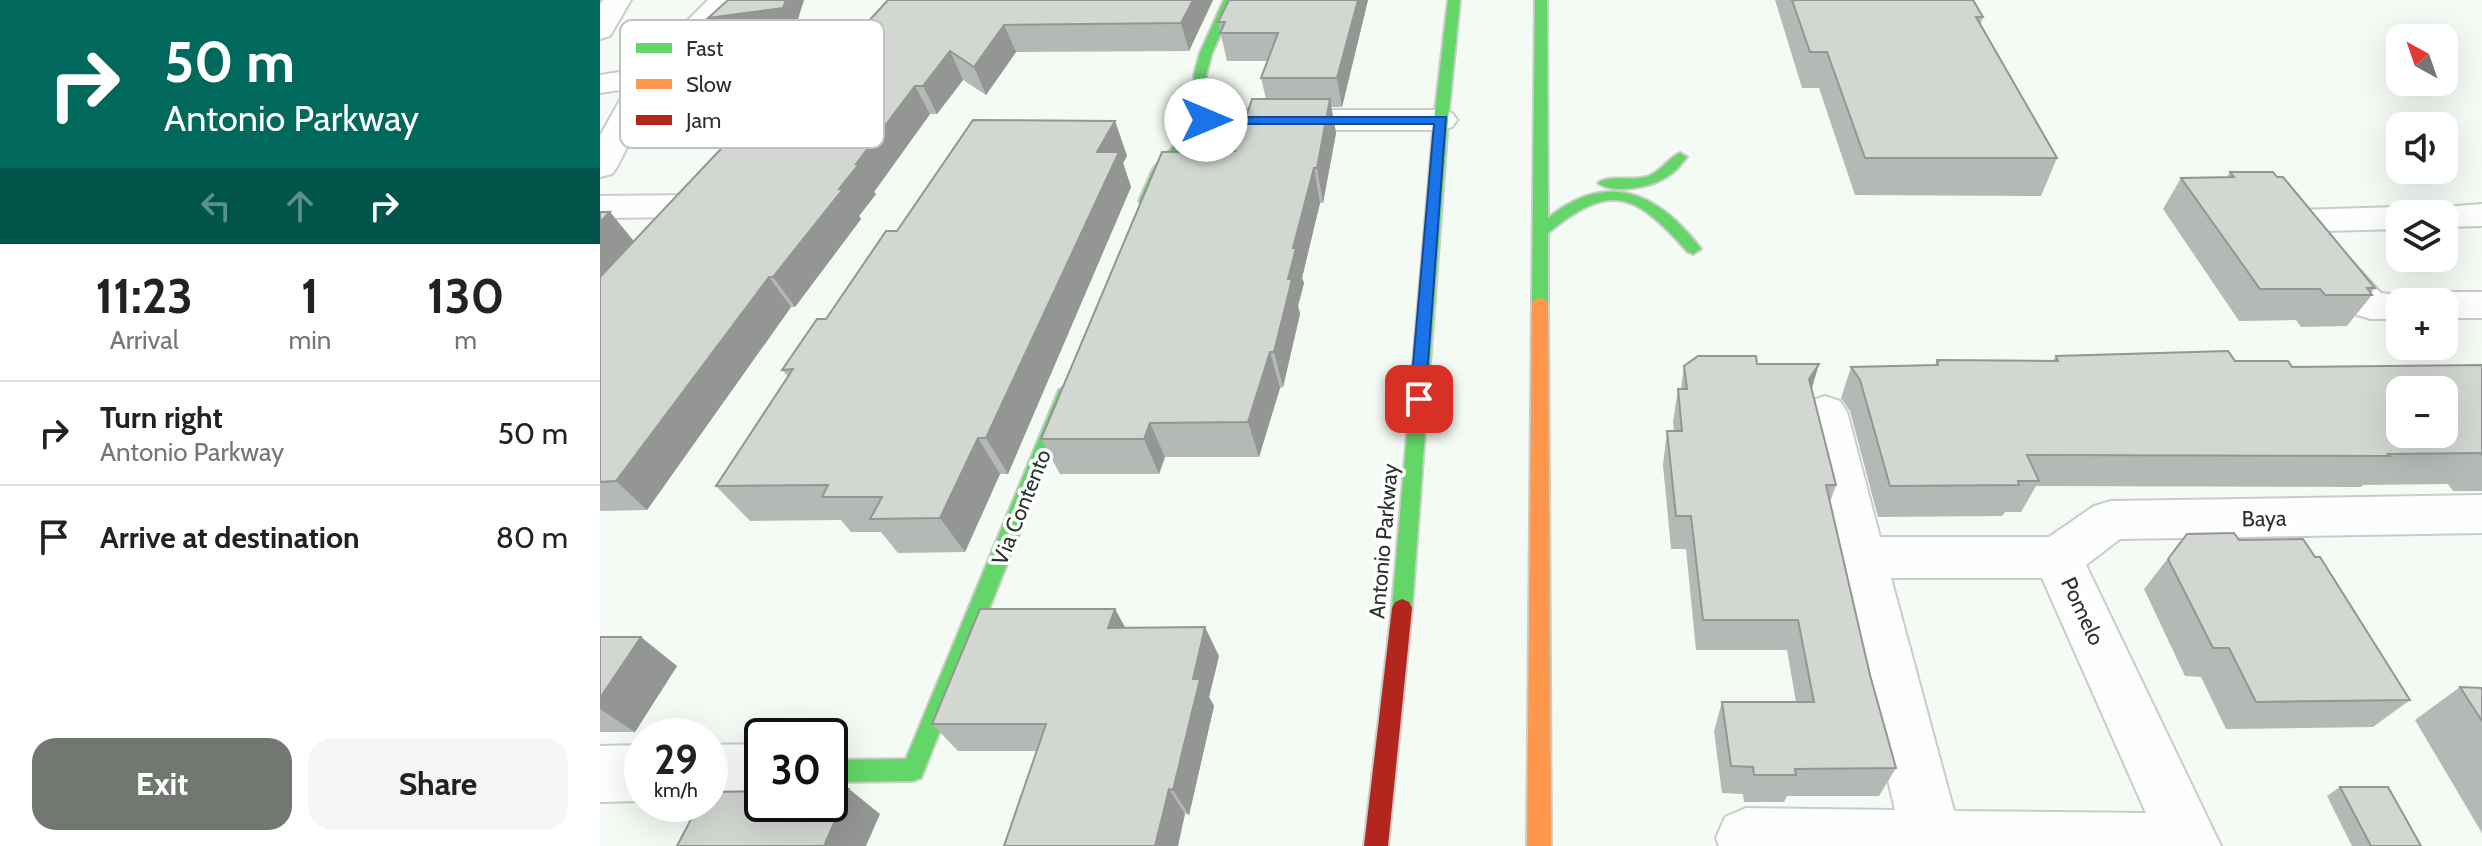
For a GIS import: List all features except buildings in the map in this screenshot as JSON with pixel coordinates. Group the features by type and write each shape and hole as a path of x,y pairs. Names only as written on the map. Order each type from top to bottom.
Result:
{"main road":[{"path":"1139,218 1158,172 1194,137 1206,120 1206,102 1199,81 1203,63 1230,0"},
{"name":"Antonio Parkway","path":"1376,846 1404,586 1441,120 1454,0"},
{"path":"1539,846 1541,0"},
{"path":"1541,135 1555,159"},
{"path":"1588,182 1658,181 1671,171 1680,157"},
{"path":"1541,231 1561,211 1581,199 1629,197 1648,204 1666,218 1693,249"},
{"name":"Via Contento","path":"848,771 913,770 1073,378"}],"street":[{"path":"600,30 617,0"},
{"path":"704,20 724,0"},
{"path":"600,84 620,78"},
{"path":"1206,120 1441,120"},
{"path":"600,167 620,132"},
{"path":"662,240 718,179"},
{"path":"600,207 692,206"},
{"path":"2458,216 2482,215"},
{"path":"2386,218 2295,221 2371,306 2386,306"},
{"path":"2458,305 2482,305"},
{"path":"1825,412 1932,840"},
{"name":"Baya","path":"2058,558 2111,520 2482,514"},
{"name":"Pomelo","path":"1746,838 2191,845 2058,558 1861,557"},
{"path":"600,774 624,773"}],"traffic: fast":[{"path":"1146,201 1158,172 1206,120 1200,75 1202,64 1230,0"},
{"path":"1402,608 1441,120 1454,0"},
{"path":"1540,302 1541,0"},
{"path":"1605,183 1638,183 1656,178 1680,157"},
{"path":"1541,231 1585,200 1604,195 1622,195 1657,212 1693,249"},
{"path":"848,771 913,770 1068,390"}],"traffic: slow":[{"path":"1539,846 1540,302"}],"traffic: jam":[{"path":"1376,846 1402,608"}],"route":[{"path":"1206,120 1441,120 1419,399"}]}
